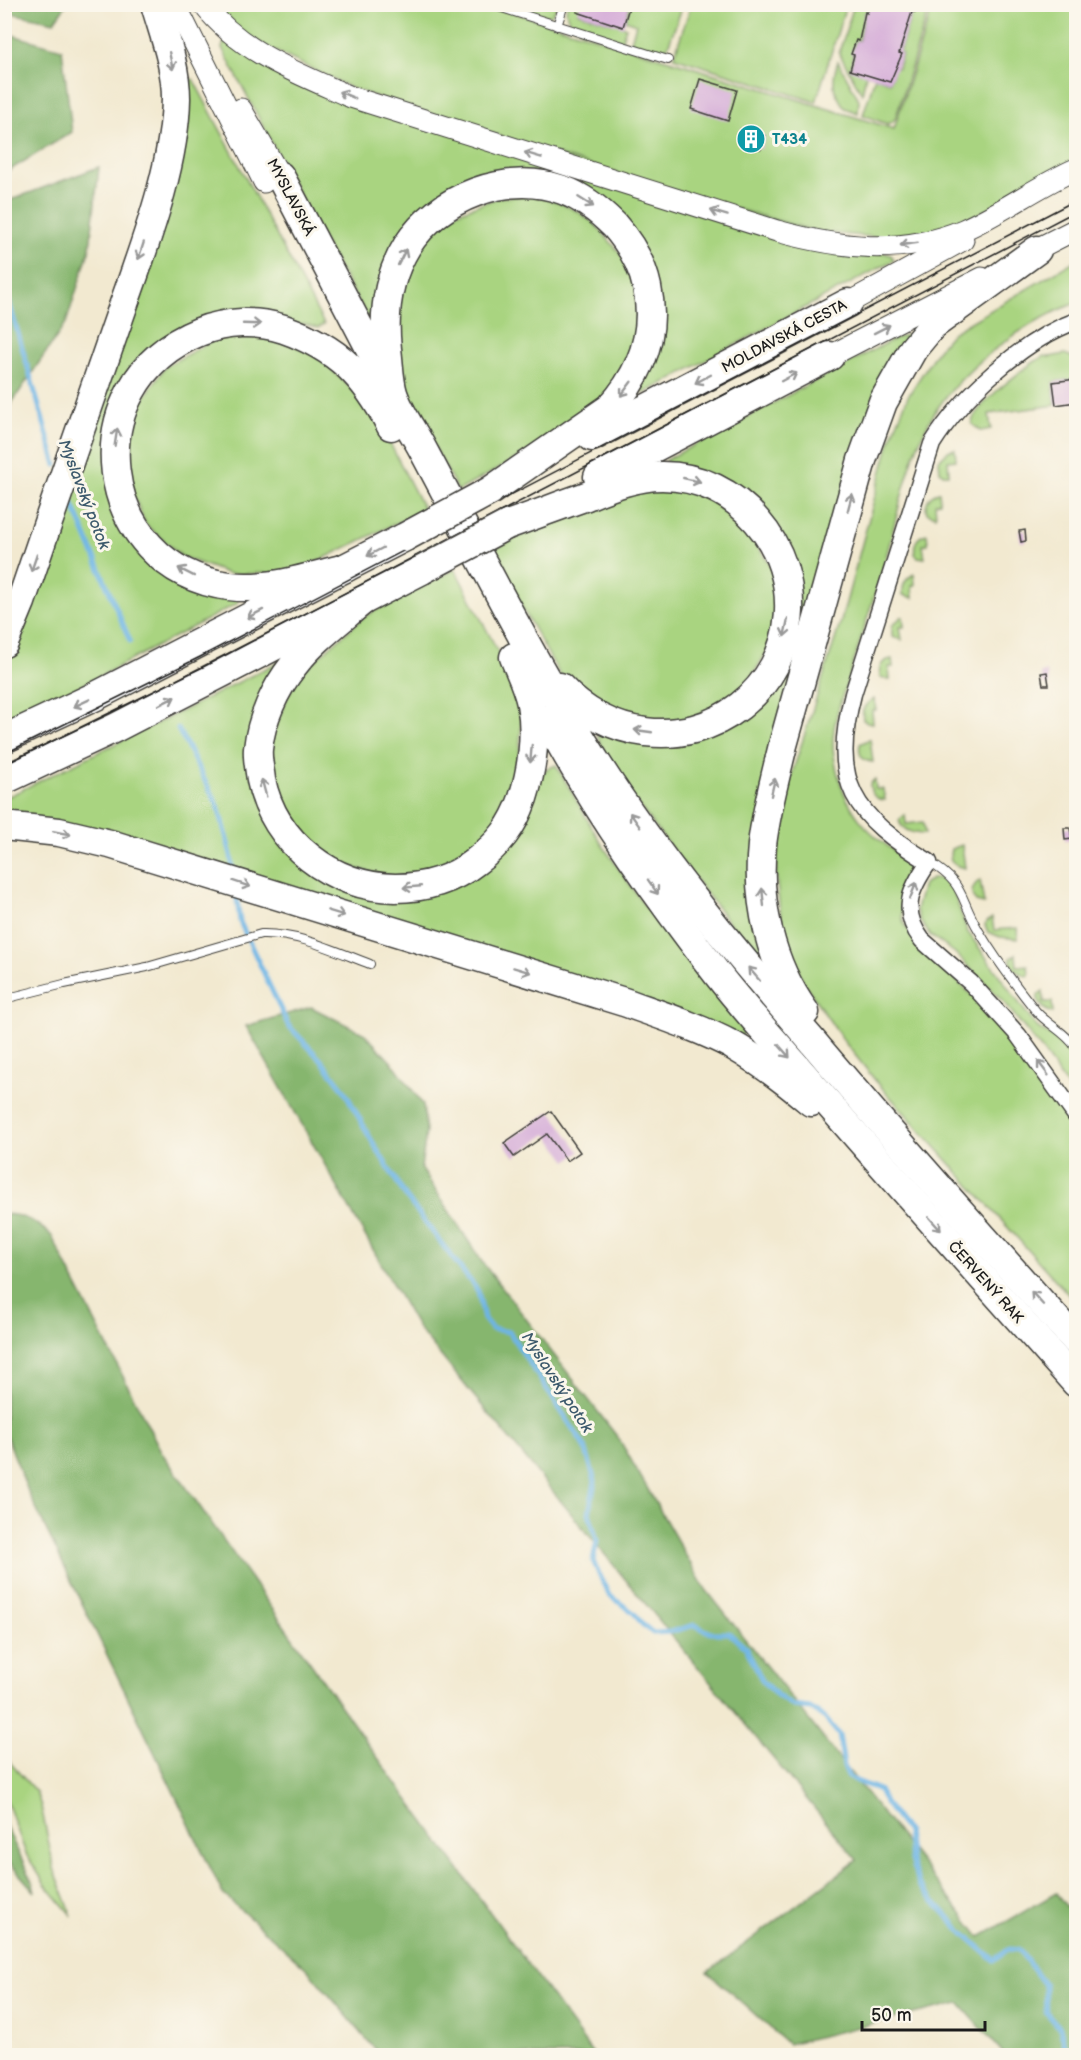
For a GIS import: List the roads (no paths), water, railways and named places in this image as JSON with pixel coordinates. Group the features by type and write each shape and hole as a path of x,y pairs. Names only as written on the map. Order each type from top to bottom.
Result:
{"highway":[{"path":"4,643 153,216 169,150 175,110 175,80 155,4"},
{"name":"MYSLAVSKÁ","path":"272,179 385,396"},
{"path":"4,739 106,690 490,491 600,416 625,391 638,370 648,340 650,306 648,290 636,255 608,219 593,206 565,190 550,186 520,184 479,191 456,200 433,217 405,249 389,290 385,313 385,396"},
{"path":"905,1171 864,1087 817,1028 788,986 770,942 761,881 762,844 783,745 856,481 882,402 914,349 932,326 1037,250"},
{"name":"MOLDAVSKÁ CESTA","path":"490,491 848,303"},
{"path":"345,568 278,585 253,587 215,583 185,572 150,545 132,521 117,483 113,454 122,412 133,388 144,371 160,355 192,335 210,328 255,323 277,327 314,342 350,367 385,396 521,653 665,863 905,1171"},
{"path":"4,780 115,728 830,356"},
{"path":"507,525 634,479 661,476 700,482 736,500 762,526 781,558 789,591 789,614 783,642 777,660 762,683 741,706 728,714 683,731 645,732 595,717 569,697 521,653"},
{"path":"362,601 320,638 293,666 268,711 258,751 263,789 270,807 292,841 308,857 324,868 356,883 394,888 412,888 431,884 467,868 502,839 512,824 525,792 532,747 533,713 521,653"},
{"path":"4,826 59,832 86,838 204,872 624,1002 718,1039 754,1059 799,1092 840,1128 905,1171"},
{"name":"ČERVENÝ RAK","path":"905,1171 1077,1341"},
{"name":"ČERVENÝ RAK","path":"905,1171 1077,1383"}],"street":[{"name":"MYSLAVSKÁ","path":"175,4 272,179"},
{"name":"MYSLAVSKÁ","path":"182,4 272,179"},
{"path":"203,4 225,29 246,45 290,69 351,97 766,228 821,242 851,247 893,246 945,236 973,225 1077,169"},
{"name":"MOLDAVSKÁ CESTA","path":"848,303 1077,177"},
{"path":"830,356 1077,229"},
{"path":"1077,321 1042,337 1006,365 973,393 941,429 932,444 853,694 843,752 846,775 853,795 866,815 902,845 929,862 916,883 909,905 912,924 916,932 971,983 1018,1035 1077,1116"}],"lane":[{"path":"489,4 668,60"},
{"path":"557,26 564,4"},
{"path":"929,862 954,879 980,933 1018,987 1043,1019 1063,1032 1077,1048"},
{"path":"4,999 147,967 261,934 277,934 302,939 370,964"}],"waterway":[{"name":"Myslavský potok","path":"4,285 56,465"},
{"name":"Myslavský potok","path":"69,495 130,641"},
{"name":"Myslavský potok","path":"178,729 218,806 231,855 233,872"},
{"name":"Myslavský potok","path":"236,893 240,922 288,1025 321,1060 343,1088 406,1197 478,1291 484,1319 492,1329 509,1332 585,1447 595,1481 589,1513 597,1540 593,1561 609,1595 634,1613 653,1633 670,1632 695,1625 711,1633 729,1633 746,1648 763,1682 778,1696 793,1706 810,1708 825,1718 839,1735 844,1766 849,1778 879,1790 885,1803 907,1832 911,1860 919,1885 965,1935 994,1960 1008,1949 1019,1950 1045,1985 1046,2012 1060,2028 1068,2056"}],"tram line":[{"path":"4,754 200,657 1076,200"},
{"path":"4,765 205,666 1076,211"}],"place":[{"name":"T434","path":"751,139"}]}
